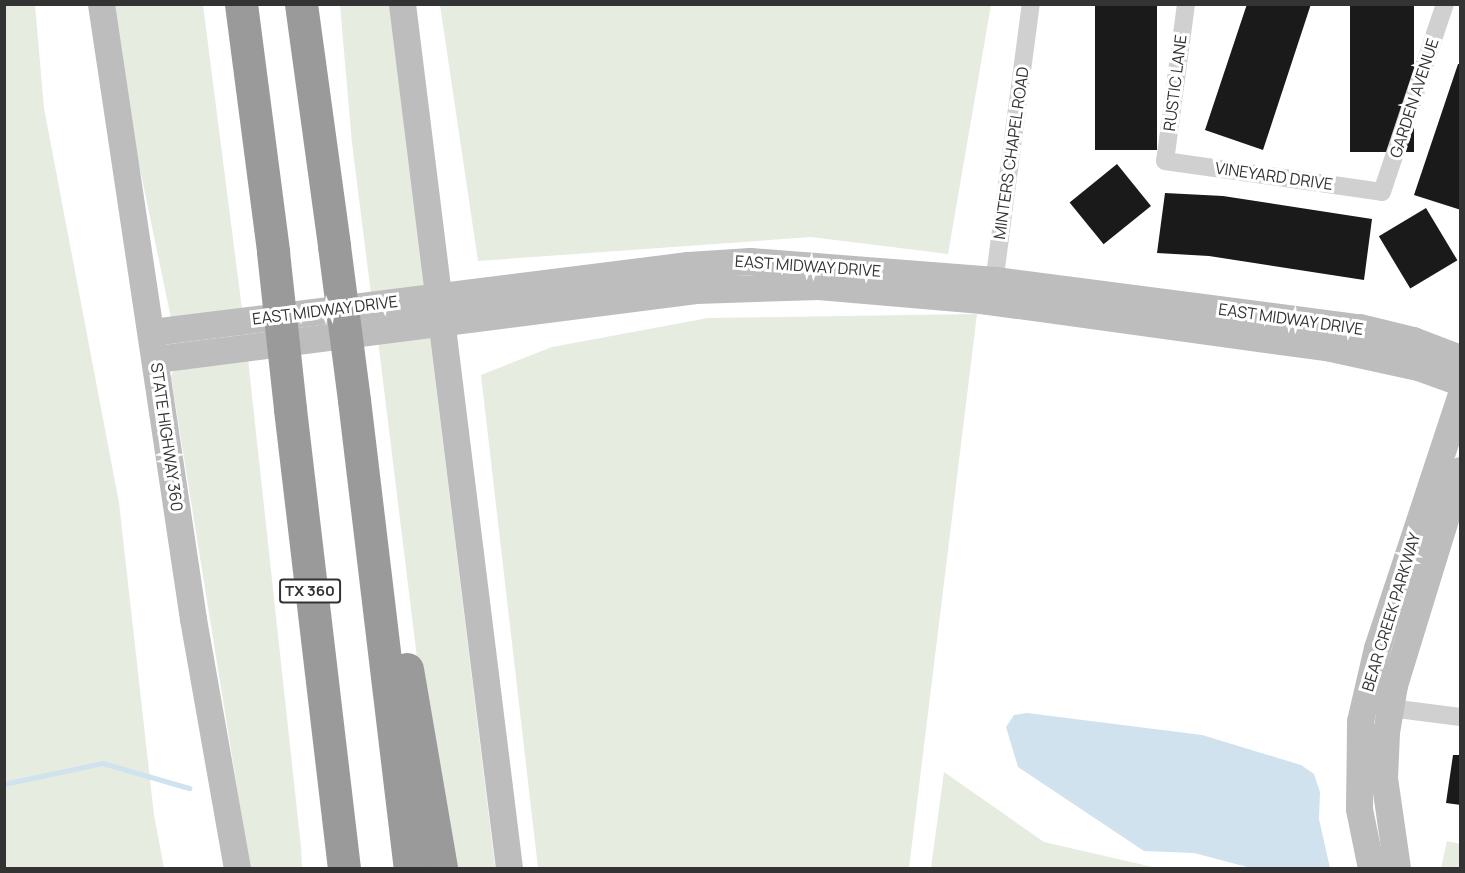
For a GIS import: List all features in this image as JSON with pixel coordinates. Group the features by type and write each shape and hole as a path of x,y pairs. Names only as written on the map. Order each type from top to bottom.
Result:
{"highway":[{"path":"234,4 247,57"},
{"name":"TX 360","path":"241,4 273,252 330,774 344,868"},
{"path":"301,4 354,400 410,868"},
{"path":"311,89 322,4"},
{"path":"371,544 397,611 441,868"},
{"path":"323,868 330,774"}],"main road":[{"name":"STATE HIGHWAY 360","path":"101,4 131,217 152,332 193,619 237,868"},
{"path":"402,4 509,868"},
{"name":"EAST MIDWAY DRIVE","path":"152,332 724,261 1359,327 1413,340 1461,357"},
{"name":"EAST MIDWAY DRIVE","path":"156,359 443,325 696,290 818,286 994,290 1364,353 1461,382"},
{"name":"BEAR CREEK PARKWAY","path":"1371,868 1359,810 1360,721 1377,648 1461,397"},
{"name":"BEAR CREEK PARKWAY","path":"1397,868 1384,778 1390,708 1394,685 1461,470"}],"street":[{"name":"MINTERS CHAPEL ROAD","path":"994,290 1031,4"},
{"name":"RUSTIC LANE","path":"1165,161 1185,4"},
{"name":"GARDEN AVENUE","path":"1382,192 1445,4"},
{"name":"VINEYARD DRIVE","path":"1165,161 1382,192"},
{"path":"1390,708 1461,717"}],"shaded area":[{"path":"4,5 35,5 44,108 119,503 154,815 164,868 5,868"},
{"path":"112,5 203,5 242,309 171,318 132,131"},
{"path":"340,5 393,5 424,286 371,294 352,143"},
{"path":"440,5 991,5 948,254 811,237 478,261"},
{"path":"977,314 909,868 538,868 481,375 552,347 708,318"},
{"path":"430,337 495,868 443,868 378,343"},
{"path":"248,359 302,868 250,868 171,377 174,368"},
{"path":"944,772 1044,842 1157,868 931,868"},
{"path":"1447,841 1460,844 1460,868 1441,868"}],"water":[{"path":"1027,713 1202,735 1301,765 1314,774 1320,792 1319,819 1330,868 1251,868 1194,853 1144,851 1018,767 1006,727 1014,715"}],"building":[{"path":"1095,4 1157,4 1157,150 1095,150"},
{"path":"1247,4 1311,4 1263,150 1205,130"},
{"path":"1350,4 1414,4 1414,152 1350,152"},
{"path":"1458,64 1461,64 1461,210 1414,195"},
{"path":"1117,164 1151,206 1104,244 1070,202"},
{"path":"1165,193 1223,196 1372,219 1364,280 1209,256 1157,253"},
{"path":"1426,208 1457,260 1410,289 1379,236"},
{"path":"1453,755 1461,755 1461,805 1446,803"}],"waterway":[{"path":"4,784 103,763 189,788"}]}
